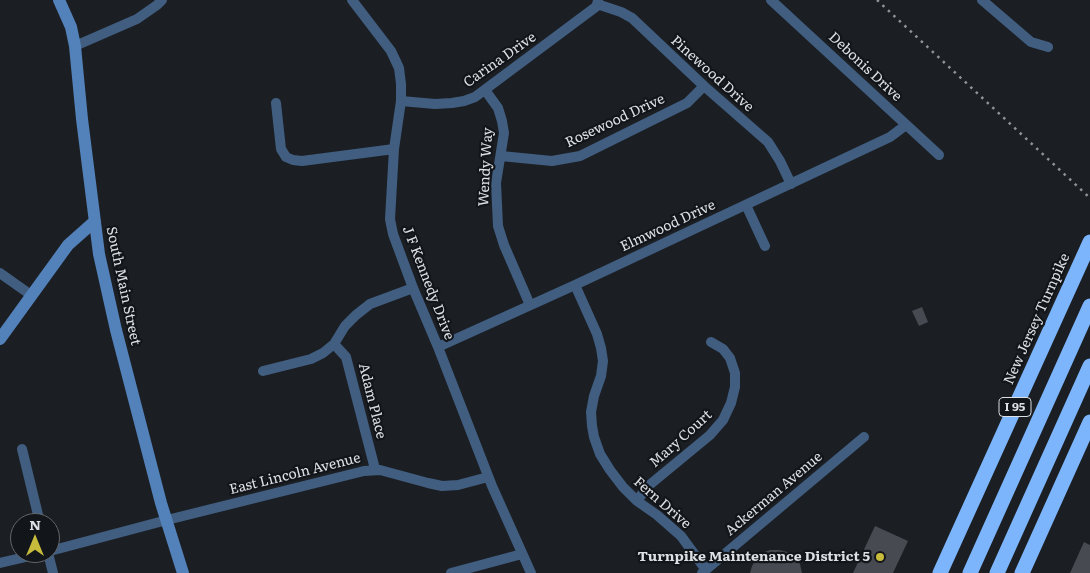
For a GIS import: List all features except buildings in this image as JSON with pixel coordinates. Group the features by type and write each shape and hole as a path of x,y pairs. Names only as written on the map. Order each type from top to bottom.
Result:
{"highway":[{"name":"New Jersey Turnpike","path":"940,573 1090,242"},
{"name":"I 95","path":"970,573 1090,306"},
{"path":"997,573 1090,366"},
{"path":"1022,573 1090,422"}],"street":[{"name":"South Main Street","path":"59,0 71,28 75,46 99,254 116,330 161,503 183,573"},
{"path":"75,46 137,19 162,0"},
{"name":"J F Kennedy Drive","path":"352,0 391,51 399,68 401,101 394,148 390,219 393,234 488,477 531,573"},
{"name":"Debonis Drive","path":"772,0 939,154"},
{"path":"982,0 1031,42 1048,47"},
{"name":"Carina Drive","path":"401,101 434,104 464,101 475,97 597,6 598,2"},
{"name":"Pinewood Drive","path":"598,2 632,18 704,86 768,142 791,184"},
{"name":"Rosewood Drive","path":"501,156 552,161 580,156 687,103 704,86"},
{"name":"Wendy Way","path":"485,90 498,108 504,133 496,183 498,226 504,245 530,305"},
{"path":"276,104 281,149 286,157 293,160 302,161 394,148"},
{"name":"Elmwood Drive","path":"438,347 890,137 906,124"},
{"path":"746,205 765,246"},
{"path":"0,339 68,245 95,221"},
{"path":"0,273 31,296"},
{"name":"Fern Drive","path":"575,285 597,334 603,361 591,412 594,436 600,454 623,487 637,501 681,536 704,571"},
{"path":"263,371 311,360 334,344 345,326 370,304 413,288"},
{"name":"Mary Court","path":"637,501 647,487 710,435 723,420 727,412 735,387 735,373 730,358 722,348 711,342"},
{"name":"Adam Place","path":"334,344 346,357 375,469"},
{"name":"Ackerman Avenue","path":"704,571 864,437"},
{"path":"22,449 38,513"},
{"name":"East Lincoln Avenue","path":"60,549 167,520 375,469 428,484 442,486 458,485 488,477"},
{"path":"452,573 522,554"}],"railway":[{"path":"877,0 1090,198"}],"place":[{"name":"Turnpike Maintenance District 5","path":"880,557"}]}
